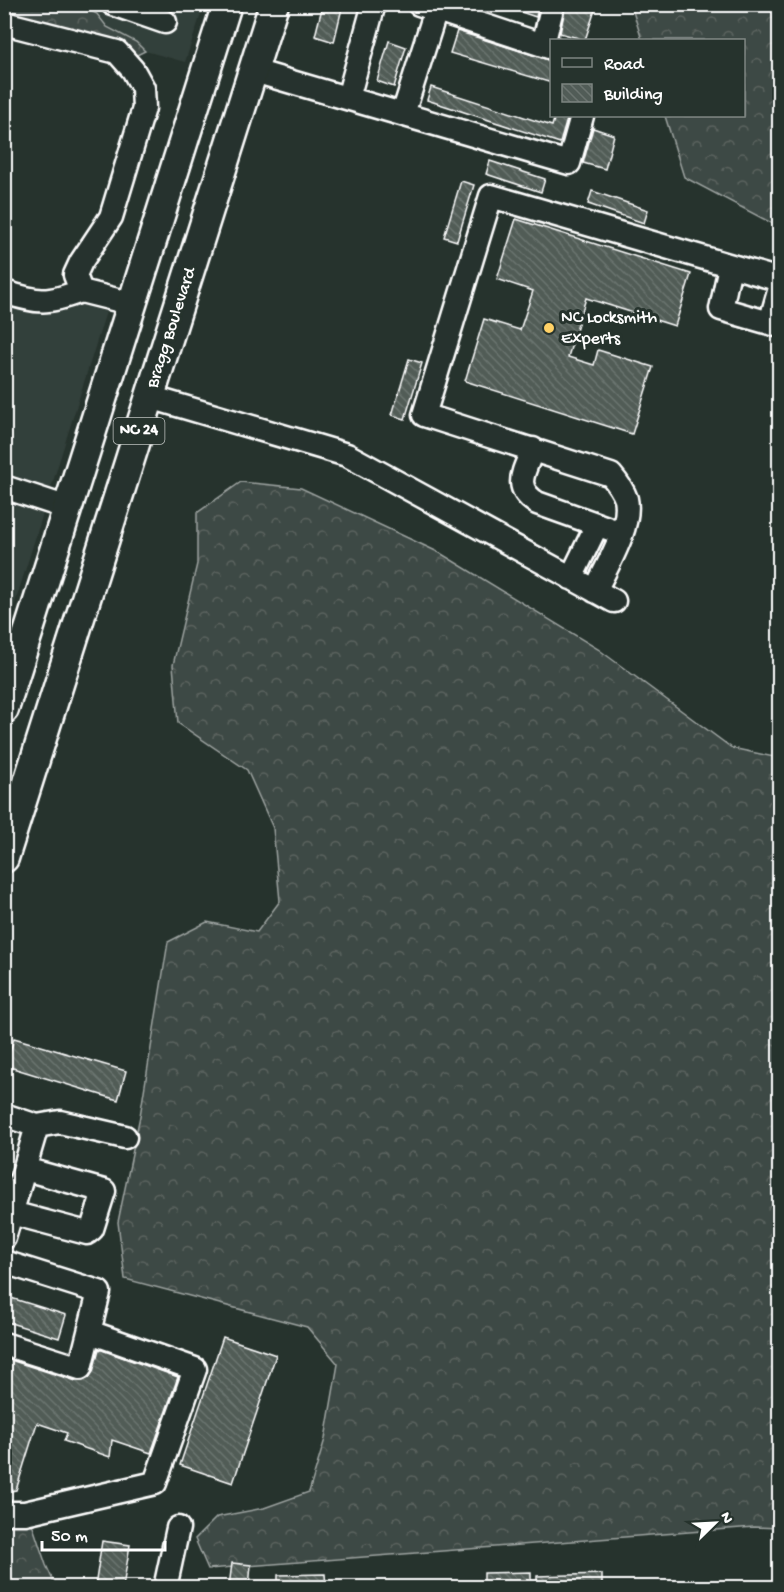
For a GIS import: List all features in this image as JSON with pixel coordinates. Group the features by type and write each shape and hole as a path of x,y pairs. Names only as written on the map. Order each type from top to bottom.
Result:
{"main road":[{"name":"NC 24","path":"4,709 226,4"},
{"name":"Bragg Boulevard","path":"4,858 274,4"}],"street":[{"path":"113,4 165,22"},
{"path":"348,98 374,4"},
{"path":"403,114 441,9 547,47 553,4"},
{"path":"4,22 117,52 133,70 143,88 144,108 111,218 81,262 75,275 81,291"},
{"path":"254,71 569,163 582,117"},
{"path":"150,397 347,456 605,596 621,533 627,522 626,500 611,475 424,415 491,196 780,280"},
{"path":"730,266 721,309 775,325 780,288"},
{"path":"4,292 36,302 57,300 81,291 132,304"},
{"path":"533,449 522,479 521,488 526,496 537,503 621,533"},
{"path":"4,487 68,508"},
{"path":"571,578 597,525"},
{"path":"4,1115 37,1126 60,1122 125,1137"},
{"path":"4,1238 9,1212 25,1169 37,1126"},
{"path":"9,1212 87,1233 92,1229 104,1191 25,1169"},
{"path":"4,1262 99,1292 80,1368 4,1344"},
{"path":"4,1513 25,1513 155,1483 195,1369 90,1332"},
{"path":"165,1587 178,1528"}],"shaded area":[{"path":"55,5 204,5 185,62 145,51 136,42 107,27 97,14 85,8"},
{"path":"5,279 106,312 5,635"}],"green space":[{"path":"55,4 85,8 97,14 107,27 136,42 145,51 135,56 5,26 5,5"},
{"path":"631,5 779,5 779,227 684,177 665,117 745,117 745,39 642,39"},
{"path":"241,482 301,488 440,553 598,649 732,748 779,758 779,1528 754,1527 208,1569 195,1539 217,1517 264,1508 309,1492 325,1439 338,1364 307,1327 125,1279 118,1222 140,1116 168,942 207,922 257,932 280,901 273,828 247,770 178,723 173,665 197,564 197,513"},
{"path":"4,1505 28,1512 56,1587 5,1587"}],"building":[{"path":"323,4 342,8 334,42 315,36"},
{"path":"506,4 539,4 536,17 506,7"},
{"path":"566,4 597,4 585,39 560,33"},
{"path":"457,31 550,60 550,82 450,53"},
{"path":"389,41 406,47 394,87 377,81"},
{"path":"431,87 552,126 555,117 568,117 560,143 427,100"},
{"path":"593,128 614,135 605,169 583,163"},
{"path":"490,161 545,179 541,192 486,174"},
{"path":"461,181 474,185 457,241 444,237"},
{"path":"592,191 648,210 644,223 588,204"},
{"name":"NC Locksmith Experts","path":"516,219 691,274 675,326 586,298 568,357 594,365 598,350 653,367 632,434 465,381 484,319 520,330 533,291 497,279"},
{"path":"409,359 422,363 405,419 392,415"},
{"path":"14,1038 126,1071 118,1100 6,1066"},
{"path":"11,1298 66,1315 59,1338 4,1321"},
{"path":"223,1337 276,1355 233,1483 180,1465"},
{"path":"99,1349 178,1377 151,1453 112,1440 110,1457 64,1441 67,1433 37,1423 16,1490 4,1492 4,1358 76,1381 83,1381 93,1372"},
{"path":"102,1541 130,1545 123,1587 95,1587"},
{"path":"232,1563 251,1565 249,1587 229,1587"},
{"path":"531,1572 531,1587 484,1587 484,1573"},
{"path":"325,1574 326,1587 278,1587 278,1575"},
{"path":"602,1574 602,1587 537,1587 537,1576"}],"place":[{"name":"NC Locksmith Experts","path":"549,328"}]}
